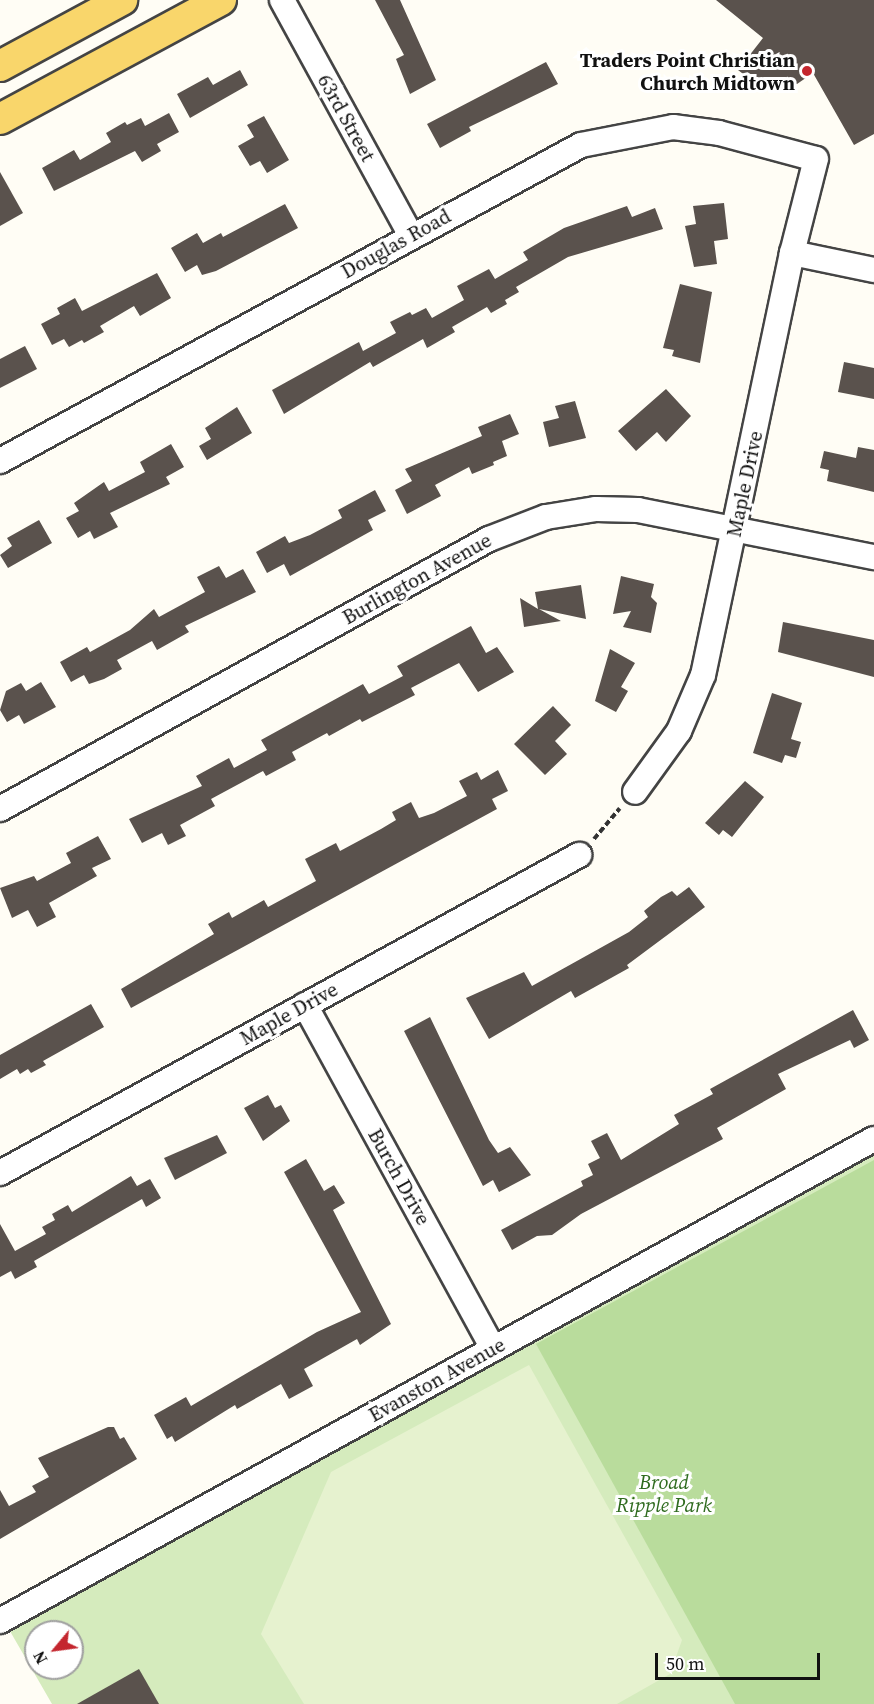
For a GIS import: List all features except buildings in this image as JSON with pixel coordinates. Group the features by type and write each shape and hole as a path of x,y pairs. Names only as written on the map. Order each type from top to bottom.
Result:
{"main road":[{"path":"0,66 122,0"},
{"path":"0,119 221,0"}],"street":[{"name":"63rd Street","path":"282,0 411,236"},
{"name":"Douglas Road","path":"0,461 553,158 631,132 697,129 816,159"},
{"name":"Maple Drive","path":"634,792 671,744 698,690 736,528 792,253 816,159"},
{"path":"792,253 874,270"},
{"name":"Burlington Avenue","path":"0,809 525,523 607,508 736,528 874,557"},
{"name":"Maple Drive","path":"0,1173 579,855"},
{"name":"Burch Drive","path":"304,1005 493,1349"},
{"name":"Evanston Avenue","path":"0,1621 874,1138"}],"path":[{"path":"579,855 634,792"}],"green space":[{"name":"Broad Ripple Park","path":"874,1138 874,1704 52,1704 38,1680 84,1680 84,1620 24,1620 24,1655 3,1619"},
{"path":"874,1160 874,1704 735,1704 536,1344"},
{"path":"529,1365 682,1640 670,1674 617,1704 304,1704 261,1634 331,1472"}],"place":[{"name":"Traders Point Christian Church Midtown","path":"807,71"}]}
